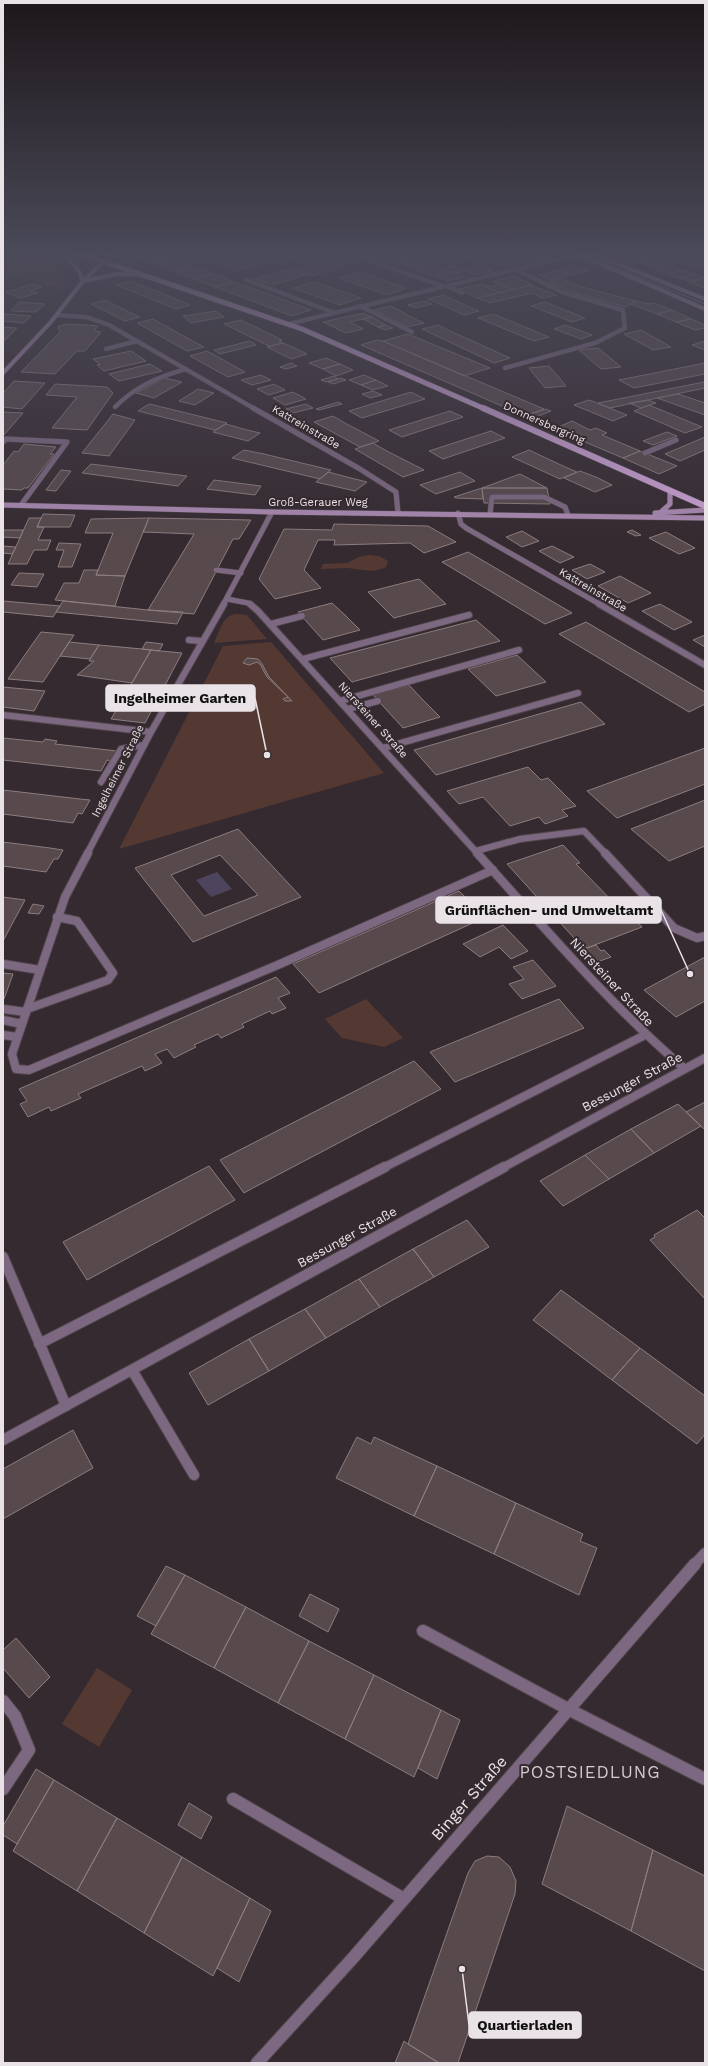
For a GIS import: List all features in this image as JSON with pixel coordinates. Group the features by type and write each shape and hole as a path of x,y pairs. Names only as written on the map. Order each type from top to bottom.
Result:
{"main road":[{"path":"3,373 26,348"},
{"name":"Donnersbergring","path":"344,348 705,506"},
{"path":"660,513 670,504 670,490"},
{"name":"Groß-Gerauer Weg","path":"3,505 272,512 458,513 705,518"},
{"name":"Groß-Gerauer Weg","path":"633,516 705,510"}],"street":[{"name":"Kattreinstraße","path":"150,348 390,488 398,498 398,513"},
{"path":"505,368 576,348"},
{"path":"115,408 128,392 159,376 186,369"},
{"path":"3,442 6,439 67,442 21,505"},
{"path":"645,453 676,440"},
{"path":"490,514 492,497 544,497 565,507 568,515"},
{"name":"Ingelheimer Straße","path":"272,512 227,599 201,642 151,732 65,897 57,916 12,1054 16,1069 29,1070 280,964 493,870"},
{"name":"Kattreinstraße","path":"458,513 461,524 466,528 705,665"},
{"path":"216,570 241,573"},
{"name":"Niersteiner Straße","path":"227,599 251,605 271,624 610,999 645,1035 685,1069"},
{"path":"303,659 469,615"},
{"path":"271,624 302,616"},
{"path":"189,640 201,642"},
{"path":"340,701 519,650"},
{"path":"383,748 578,693"},
{"path":"348,709 378,701"},
{"path":"3,715 151,732"},
{"path":"101,782 121,749 144,746"},
{"path":"476,851 520,838 584,831 674,928 697,938 705,936"},
{"path":"3,1009 27,1010 108,980 113,973 77,921 57,916"},
{"path":"3,964 40,970"},
{"path":"3,1020 22,1024"},
{"path":"3,1035 17,1037"},
{"path":"39,1344 645,1035"},
{"name":"Bessunger Straße","path":"3,1440 705,1058"},
{"path":"3,1257 66,1406"},
{"path":"132,1370 194,1475"},
{"name":"Binger Straße","path":"257,2063 404,1899 705,1553"},
{"path":"423,1631 568,1709 705,1779"},
{"path":"3,1701 15,1716 29,1750 3,1789"},
{"path":"233,1799 404,1899"}],"shaded area":[{"path":"368,555 379,556 388,561 386,567 371,571 347,568 321,569 323,564 347,563 359,557"},
{"path":"232,615 247,615 267,639 214,643 225,620"},
{"path":"271,642 384,773 119,849 223,646"},
{"path":"217,872 232,889 211,897 196,880"},
{"path":"366,999 403,1038 384,1047 342,1038 325,1019"},
{"path":"97,1668 132,1690 99,1747 62,1724"}],"building":[{"path":"44,348 87,348 85,351 77,351 55,374 21,372"},
{"path":"182,348 198,348 187,351"},
{"path":"220,348 242,348 220,354 214,350"},
{"path":"270,348 296,348 307,354 291,359"},
{"path":"369,348 401,348 544,409 525,416"},
{"path":"400,348 443,348 490,368 464,376"},
{"path":"463,348 489,348 510,358 494,363"},
{"path":"599,348 621,367 601,369 579,350"},
{"path":"131,351 146,361 104,371 97,365 100,364 93,359"},
{"path":"207,351 245,372 228,377 190,356"},
{"path":"326,358 340,364 323,369 309,363"},
{"path":"291,363 297,366 286,369 280,367"},
{"path":"705,363 705,374 634,388 619,380"},
{"path":"150,364 162,371 119,381 109,374"},
{"path":"340,364 353,370 336,376 323,369"},
{"path":"549,366 566,386 545,388 529,368"},
{"path":"261,375 271,380 252,385 241,380"},
{"path":"364,375 376,380 361,385 349,380"},
{"path":"334,376 338,379 326,382 321,380"},
{"path":"164,378 182,382 154,398 136,393"},
{"path":"341,378 346,380 333,384 328,382"},
{"path":"376,380 388,386 372,390 361,385"},
{"path":"14,381 45,383 22,409 3,407 3,393"},
{"path":"704,382 705,388 610,408 598,403"},
{"path":"55,384 107,387 113,393 87,430 52,428 77,397 46,395"},
{"path":"274,384 285,390 269,395 257,389"},
{"path":"198,389 214,393 195,405 179,401"},
{"path":"373,391 382,395 370,398 362,394"},
{"path":"293,392 306,399 285,405 273,398"},
{"path":"411,392 425,399 362,418 349,411"},
{"path":"678,394 705,403 705,415 657,398"},
{"path":"589,400 627,415 613,421 574,405"},
{"path":"648,400 656,403 641,408 629,403"},
{"path":"338,402 342,404 319,410 316,409"},
{"path":"149,404 227,423 215,430 138,411"},
{"path":"306,404 313,408 293,413 286,409"},
{"path":"649,405 702,427 685,433 634,411"},
{"path":"546,409 551,411 536,417 531,414"},
{"path":"450,411 463,417 402,437 389,430"},
{"path":"3,412 23,413 3,436"},
{"path":"113,414 135,420 109,456 82,453"},
{"path":"333,416 379,441 360,447 314,422"},
{"path":"572,421 590,430 596,428 607,433 602,435 640,451 623,458 554,429"},
{"path":"226,424 260,433 248,441 213,432"},
{"path":"491,431 505,438 443,459 429,451"},
{"path":"667,432 677,436 653,445 643,441"},
{"path":"705,437 705,450 680,461 665,454"},
{"path":"373,443 424,470 403,477 355,449"},
{"path":"24,444 56,447 50,454 54,454 28,488 24,488 22,490 3,489 3,465 14,451 18,452"},
{"path":"244,450 331,470 320,479 232,458"},
{"path":"529,450 577,472 560,479 512,457"},
{"path":"640,451 677,466 659,474 623,458"},
{"path":"91,464 187,476 178,486 82,473"},
{"path":"61,470 71,471 56,491 46,490"},
{"path":"580,471 612,485 595,492 564,478"},
{"path":"328,472 367,482 355,491 316,482"},
{"path":"460,472 475,481 436,494 420,485"},
{"path":"520,474 547,488 482,488"},
{"path":"214,480 261,486 255,495 207,489"},
{"path":"482,488 547,488 550,504 484,503"},
{"path":"482,488 483,499 454,497"},
{"path":"43,514 75,515 70,527 37,527"},
{"path":"29,518 41,518 37,527 44,527 38,540 51,540 47,550 34,550 27,564 8,564"},
{"path":"149,518 251,520 239,539 233,539 194,614 148,610 194,534 143,532"},
{"path":"149,518 125,576 96,575 113,533 85,533 91,519"},
{"path":"334,524 428,526 456,542 424,553 410,543 334,545 335,540 318,540 304,570 321,588 275,599 259,579 284,529 332,530"},
{"path":"3,530 23,530 20,538 3,537"},
{"path":"632,530 641,535 636,536 627,532"},
{"path":"522,531 539,541 522,547 506,537"},
{"path":"666,532 695,548 679,554 649,538"},
{"path":"59,543 81,544 72,567 58,567 64,550 56,550"},
{"path":"3,546 16,547 12,554 3,553"},
{"path":"552,546 574,557 560,563 539,551"},
{"path":"468,552 572,613 545,624 442,562"},
{"path":"590,564 605,572 587,579 572,570"},
{"path":"84,570 98,570 96,575 125,576 115,606 55,600 64,583 79,583"},
{"path":"19,573 44,574 37,587 11,585"},
{"path":"620,576 651,593 628,603 598,586"},
{"path":"419,579 446,604 394,618 368,592"},
{"path":"3,601 60,606 53,617 3,612"},
{"path":"63,601 148,610 183,612 177,624 56,612"},
{"path":"332,603 360,630 323,640 298,612"},
{"path":"660,604 692,622 674,630 642,611"},
{"path":"476,620 500,641 352,682 330,658"},
{"path":"586,622 705,692 705,704 689,712 559,634"},
{"path":"41,632 74,635 43,682 8,679"},
{"path":"705,635 705,647 693,640"},
{"path":"69,642 99,645 90,659 60,656"},
{"path":"146,642 163,644 159,651 142,649"},
{"path":"99,645 151,650 132,683 77,675 94,661 89,661"},
{"path":"151,650 182,653 145,723 111,719"},
{"path":"517,655 546,682 496,696 468,669"},
{"path":"247,658 258,659 269,677 292,701 285,701 283,699 288,697 267,677 260,664 257,662 249,665 243,663"},
{"path":"409,685 440,717 403,728 373,695"},
{"path":"3,687 45,691 34,711 3,707"},
{"path":"581,702 605,724 436,775 414,750"},
{"path":"3,738 43,742 45,739 57,741 55,744 117,751 112,761 107,760 101,771 3,760"},
{"path":"705,748 705,784 617,818 587,791"},
{"path":"528,767 541,780 548,778 576,806 562,810 568,816 545,824 539,817 510,826 483,797 459,804 447,791"},
{"path":"3,790 90,800 82,814 78,813 73,823 3,814"},
{"path":"705,800 705,846 669,861 631,829"},
{"path":"238,829 301,897 193,942 135,868","holes":["220,855 258,895 204,916 171,875"]},
{"path":"3,842 63,850 58,859 54,859 46,872 3,866"},
{"path":"563,845 580,863 576,864 622,911 625,909 642,927 584,949 507,864"},
{"path":"459,891 486,917 319,993 293,964"},
{"path":"3,897 25,900 3,941"},
{"path":"33,904 44,906 39,914 28,913"},
{"path":"503,925 528,951 511,959 499,947 480,957 463,944"},
{"path":"596,945 601,951 604,950 611,957 597,962 584,949"},
{"path":"705,957 705,1001 676,1017 644,990"},
{"path":"533,960 556,986 522,999 509,984 524,979 513,967"},
{"path":"3,973 13,974 4,999 3,999"},
{"path":"276,977 290,993 278,998 286,1008 272,1014 270,1011 242,1024 244,1027 221,1038 218,1034 194,1045 196,1047 174,1058 167,1049 155,1054 162,1063 145,1071 142,1066 78,1094 81,1098 51,1111 49,1107 28,1117 20,1104 27,1101 19,1089"},
{"path":"559,999 584,1028 455,1082 430,1052"},
{"path":"414,1061 441,1089 244,1193 220,1160"},
{"path":"705,1102 705,1130 686,1112"},
{"path":"678,1104 701,1126 654,1153 631,1129"},
{"path":"631,1129 654,1153 609,1179 585,1155"},
{"path":"585,1155 609,1179 563,1206 540,1181"},
{"path":"209,1166 235,1200 87,1280 63,1242"},
{"path":"697,1210 705,1218 705,1299 650,1240 655,1237 654,1235"},
{"path":"467,1220 489,1247 434,1277 413,1249"},
{"path":"413,1249 434,1277 380,1307 359,1279"},
{"path":"359,1279 380,1307 326,1338 305,1309"},
{"path":"561,1290 640,1348 612,1380 533,1320"},
{"path":"305,1309 326,1338 269,1371 249,1339"},
{"path":"249,1339 269,1371 208,1405 189,1373"},
{"path":"640,1348 705,1396 705,1434 697,1444 612,1380"},
{"path":"73,1430 93,1468 3,1519 3,1469"},
{"path":"357,1437 371,1444 374,1437 437,1466 414,1516 336,1478"},
{"path":"437,1466 516,1503 494,1554 414,1516"},
{"path":"516,1503 583,1534 580,1541 597,1548 579,1595 494,1554"},
{"path":"166,1566 185,1575 156,1626 137,1616"},
{"path":"185,1575 246,1607 214,1668 151,1634"},
{"path":"310,1594 339,1609 328,1632 299,1616"},
{"path":"246,1607 309,1641 278,1703 214,1668"},
{"path":"16,1638 50,1677 29,1698 3,1668 3,1650"},
{"path":"309,1641 374,1675 345,1739 278,1703"},
{"path":"374,1675 441,1710 414,1777 345,1739"},
{"path":"441,1710 460,1720 437,1779 418,1768"},
{"path":"36,1769 54,1780 17,1844 3,1835 3,1826"},
{"path":"54,1780 117,1818 77,1891 13,1851"},
{"path":"189,1803 212,1817 201,1839 178,1825"},
{"path":"567,1806 653,1850 631,1931 542,1884"},
{"path":"117,1818 182,1857 144,1933 77,1891"},
{"path":"653,1850 705,1876 705,1971 631,1931"},
{"path":"487,1856 499,1857 510,1867 516,1881 515,1894 458,2063 439,2063 408,2044 468,1873 475,1861"},
{"path":"182,1857 250,1898 213,1976 144,1933"},
{"path":"250,1898 271,1911 239,1982 217,1968"},
{"path":"404,2041 408,2044 439,2063 395,2063"}],"place":[{"name":"Ingelheimer Garten","path":"267,755"},
{"name":"Grünflächen- und Umweltamt","path":"690,974"},
{"name":"Quartierladen","path":"462,1969"}],"district":[{"name":"POSTSIEDLUNG","path":"590,1772"}]}
